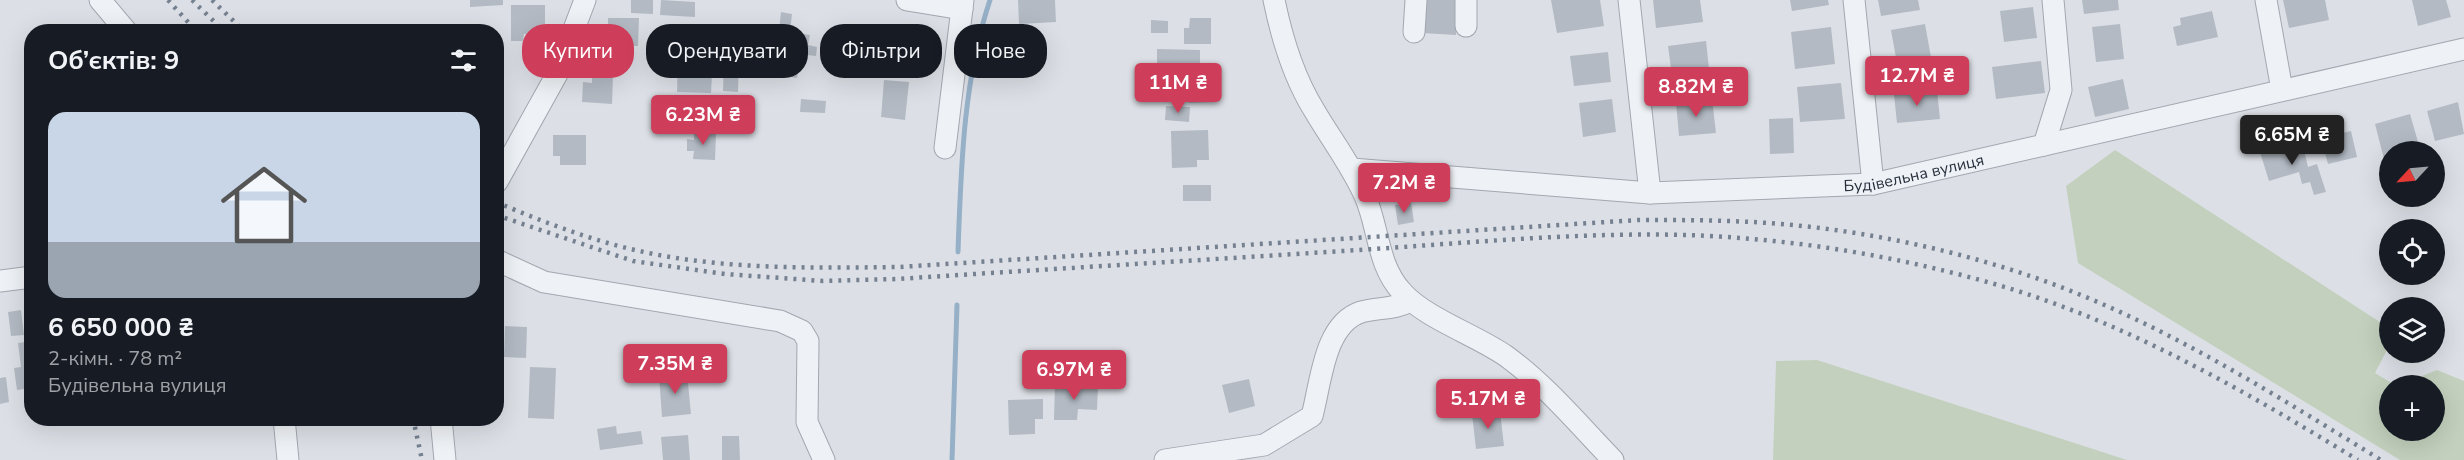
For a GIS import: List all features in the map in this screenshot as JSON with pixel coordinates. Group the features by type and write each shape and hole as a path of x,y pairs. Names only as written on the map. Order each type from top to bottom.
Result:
{"street":[{"path":"100,0 121,24"},
{"path":"504,169 557,74 585,0"},
{"path":"907,0 962,5 945,148"},
{"path":"1274,0 1289,57 1301,86 1352,169 1374,220 1377,242 1388,270 1410,301 1504,356 1534,379 1613,460"},
{"path":"1414,32 1416,0"},
{"path":"1466,0 1466,26"},
{"path":"1629,0 1650,193"},
{"path":"1854,0 1873,184"},
{"path":"2044,145 2061,90 2053,0"},
{"path":"2266,0 2282,90"},
{"name":"Будівельна вулиця","path":"1352,169 1650,193 1873,184 2464,49"},
{"path":"504,264 544,282 780,321 802,331 808,341 807,422 824,460"},
{"path":"0,281 24,278"},
{"path":"1165,460 1264,445 1312,416 1333,334 1342,322 1362,312 1398,308 1410,301"},
{"path":"285,426 288,460"},
{"path":"442,426 445,460"}],"green space":[{"path":"2115,150 2379,322 2380,363 2375,373 2379,375 2379,441 2445,441 2445,375 2424,375 2437,370 2464,381 2464,460 2400,460 2078,263 2066,186"},
{"path":"1817,360 2127,460 1773,460 1776,361"}],"building":[{"path":"470,0 503,0 503,5 470,7"},
{"path":"631,0 653,0 653,14 631,13"},
{"path":"661,0 695,2 695,17 660,15"},
{"path":"1018,0 1055,0 1056,22 1019,24"},
{"path":"1424,0 1458,0 1456,35 1422,33"},
{"path":"1551,0 1600,0 1604,26 1557,33"},
{"path":"1653,0 1700,0 1703,22 1656,28"},
{"path":"1790,0 1828,0 1829,5 1792,11"},
{"path":"1878,0 1918,0 1920,10 1881,16"},
{"path":"2082,0 2118,0 2119,10 2084,14"},
{"path":"2283,0 2325,0 2329,20 2289,28"},
{"path":"2412,0 2446,0 2451,17 2418,26"},
{"path":"511,5 545,5 545,24 522,24 522,41 511,41"},
{"path":"2033,7 2037,38 2004,42 2000,11"},
{"path":"2212,11 2218,37 2177,46 2173,27 2181,25 2180,18"},
{"path":"781,12 792,14 791,24 780,24"},
{"path":"608,18 639,18 638,46 634,46 634,24 608,24"},
{"path":"1190,18 1211,18 1211,44 1184,44 1184,28 1189,28"},
{"path":"1151,20 1168,21 1168,33 1151,33"},
{"path":"1925,24 1932,63 1898,69 1891,30"},
{"path":"2120,24 2124,59 2096,62 2092,27"},
{"path":"1831,27 1835,64 1795,69 1791,32"},
{"path":"1706,41 1710,78 1673,83 1668,46"},
{"path":"808,45 817,47 816,56 808,55"},
{"path":"1157,49 1200,50 1200,64 1157,63"},
{"path":"1608,52 1611,82 1574,86 1570,56"},
{"path":"2041,61 2045,93 1996,99 1992,67"},
{"path":"1195,76 1212,76 1213,102 1189,103 1188,86 1195,86"},
{"path":"592,78 613,78 612,104 582,102 583,82 592,83"},
{"path":"677,78 712,78 711,93 677,92"},
{"path":"723,78 738,78 738,92 723,91"},
{"path":"2123,79 2129,109 2095,117 2088,87"},
{"path":"884,80 909,82 905,120 881,117"},
{"path":"1841,83 1845,119 1800,122 1797,87"},
{"path":"1937,90 1940,119 1897,123 1894,95"},
{"path":"801,99 826,101 825,113 800,112"},
{"path":"1612,99 1616,132 1583,137 1579,103"},
{"path":"1712,99 1716,133 1679,136 1676,102"},
{"path":"2458,102 2464,134 2435,141 2427,111"},
{"path":"1166,106 1190,107 1189,122 1165,120"},
{"path":"2410,114 2418,141 2379,141 2375,124"},
{"path":"1793,118 1794,153 1770,154 1769,119"},
{"path":"1208,130 1209,160 1197,160 1197,167 1172,168 1171,131"},
{"path":"2351,131 2357,157 2328,164 2321,138"},
{"path":"694,132 716,133 715,160 693,159 694,151 687,151 687,139 694,140"},
{"path":"553,135 586,135 586,165 560,165 560,156 553,156"},
{"path":"2294,142 2297,152 2304,150 2308,167 2317,164 2326,192 2314,195 2310,182 2302,184 2299,172 2269,181 2260,152"},
{"path":"1183,185 1211,185 1211,201 1183,201"},
{"path":"1411,203 1414,222 1398,225 1395,205"},
{"path":"21,310 24,335 11,336 8,312"},
{"path":"505,326 527,327 526,358 504,357"},
{"path":"24,342 24,389 17,390 14,368 21,367 18,343"},
{"path":"530,367 556,368 554,419 528,418"},
{"path":"687,373 691,414 662,417 659,375"},
{"path":"6,377 9,402 0,404 0,378"},
{"path":"1249,379 1255,406 1229,413 1222,385"},
{"path":"1055,384 1098,386 1097,410 1078,409 1077,420 1054,420"},
{"path":"1043,399 1043,419 1035,419 1035,434 1009,435 1008,400"},
{"path":"1500,411 1504,446 1476,449 1472,414"},
{"path":"616,426 617,434 641,431 643,444 600,450 597,429"},
{"path":"688,435 690,460 663,460 661,437"},
{"path":"722,436 739,436 740,460 722,460"}],"waterway":[{"path":"958,252 962,157 969,93 974,62 990,0"},
{"path":"952,460 957,305"}],"railway":[{"path":"168,0 190,24"},
{"path":"192,0 217,24"},
{"path":"212,0 237,24"},
{"path":"504,205 599,241 667,257 733,264 800,267 899,267 1638,220 1738,221 1824,228 1896,240 1967,257 2082,295 2127,315 2213,360 2381,460"},
{"path":"504,218 633,261 725,274 823,281 897,279 1605,235 1704,236 1814,246 1907,262 1968,277 2046,301 2093,319 2184,360 2272,408 2358,460"},
{"path":"415,426 422,460"}]}
